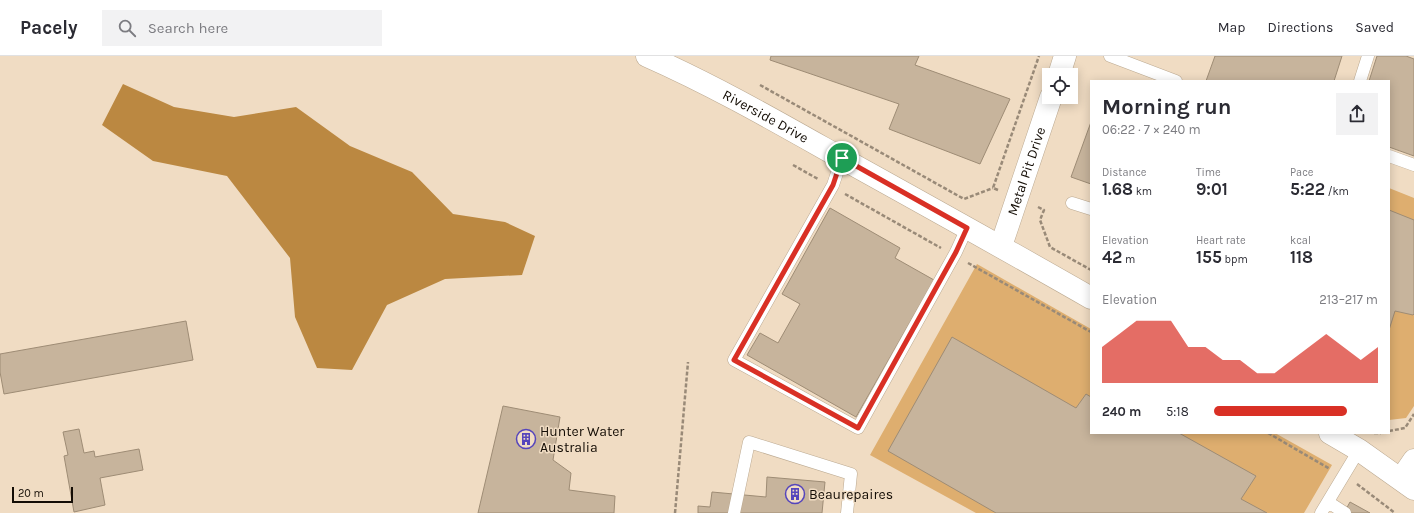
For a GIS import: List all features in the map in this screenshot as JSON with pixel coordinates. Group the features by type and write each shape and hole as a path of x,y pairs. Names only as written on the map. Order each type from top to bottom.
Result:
{"street":[{"name":"Riverside Drive","path":"647,56 678,70 764,115 1090,297"},
{"path":"1061,68 1065,56"},
{"name":"Metal Pit Drive","path":"1001,246 1049,104"},
{"path":"1332,434 1359,450 1408,484 1414,460"}],"lane":[{"path":"1110,56 1125,58 1174,80"},
{"path":"1360,80 1368,56"},
{"path":"1390,156 1414,165"},
{"path":"842,158 833,185 734,360 858,428 956,252 967,228"},
{"path":"1072,203 1090,209"},
{"path":"734,513 749,442 851,474 847,513"},
{"path":"1321,513 1359,450"},
{"path":"1328,502 1345,513"}],"path":[{"path":"993,188 1039,56"},
{"path":"760,85 964,199 993,188 998,190"},
{"path":"1038,207 1044,210 1040,220 1050,247 1090,269"},
{"path":"675,513 688,362"},
{"path":"1390,431 1405,428 1414,414"}],"shaded area":[{"path":"123,84 174,107 234,117 296,107 350,146 412,172 453,214 505,222 535,236 522,275 445,279 387,305 352,370 317,368 295,317 290,258 227,176 153,161 102,125"},
{"path":"1390,188 1414,198 1414,406 1406,418 1390,420"},
{"path":"977,264 1090,328 1090,434 1277,434 1332,465 1304,513 976,513 870,455"}],"building":[{"path":"771,56 919,56 915,65 1010,99 980,164 889,129 899,104 770,60"},
{"path":"1215,56 1342,56 1334,80 1206,80"},
{"path":"1377,56 1406,56 1414,59 1414,156 1390,147 1390,80 1369,80"},
{"path":"1090,125 1090,184 1071,177"},
{"path":"830,208 900,248 895,258 934,280 856,417 747,355 760,333 778,343 800,304 782,294"},
{"path":"1390,210 1414,220 1414,314 1395,311 1390,327"},
{"path":"186,321 193,360 4,394 0,372 0,354"},
{"path":"952,337 1076,408 1086,394 1090,396 1090,434 1181,434 1256,476 1241,499 1267,513 996,513 888,451"},
{"name":"Hunter Water Australia","path":"503,406 560,417 553,460 571,473 569,490 615,496 614,513 478,513"},
{"path":"79,429 84,453 94,451 95,457 139,449 143,470 100,478 105,505 74,512 64,456 68,455 63,432"},
{"name":"Beaurepaires","path":"767,477 825,482 822,513 698,513 698,506 710,507 712,492 766,497"},
{"path":"1350,502 1370,513 1344,513"}],"place":[{"name":"Hunter Water Australia","path":"526,439"},
{"name":"Beaurepaires","path":"795,494"}],"route":[{"path":"842,158 967,228 956,252 858,428 734,360 833,185 842,158"}]}
